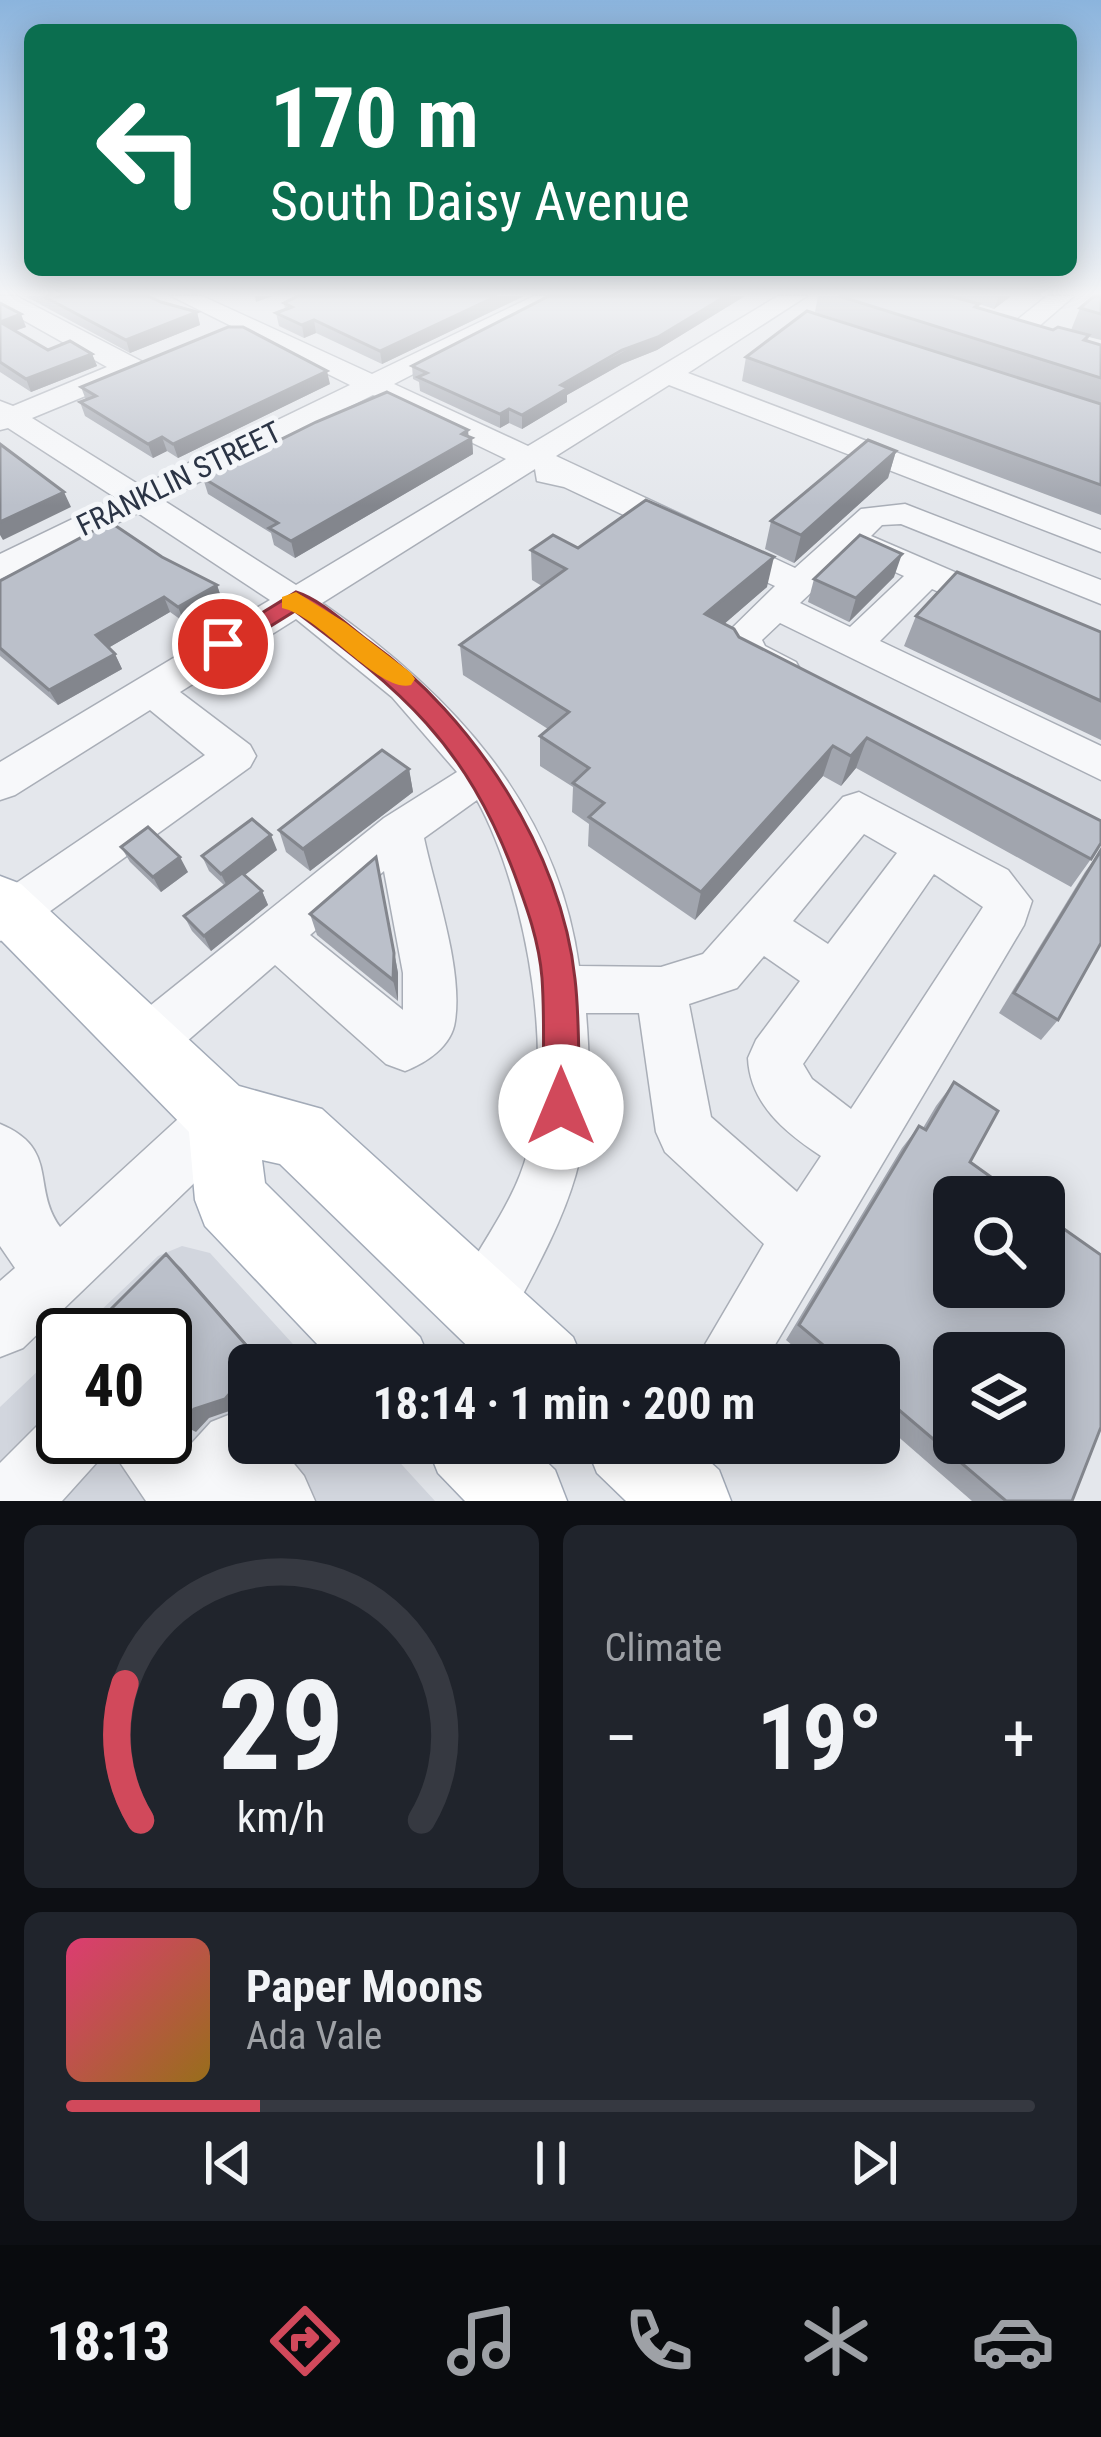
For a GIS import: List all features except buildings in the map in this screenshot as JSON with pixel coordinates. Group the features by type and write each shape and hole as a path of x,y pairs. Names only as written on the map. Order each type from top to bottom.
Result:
{"main road":[{"path":"4,911 222,1117 298,1133 523,1344"},
{"path":"222,1117 231,1200 372,1344"}],"street":[{"path":"124,366 128,368"},
{"path":"3,416 133,366"},
{"path":"334,366 529,458 552,477 574,480 788,595 854,644 1101,764"},
{"name":"FRANKLIN STREET","path":"0,568 409,366"},
{"path":"0,783 680,366"},
{"path":"704,389 736,368"},
{"path":"665,374 1101,542"},
{"path":"3,416 296,600 395,673 443,719 485,778 530,868 550,927 559,989 563,1081 559,1133 549,1176 482,1305"},
{"path":"811,686 748,654 742,637 873,516 905,514 1101,593"},
{"path":"849,538 1101,650"},
{"path":"854,644 928,573"},
{"path":"4,911 235,757 150,689"},
{"path":"146,1043 400,831 452,793 485,778"},
{"path":"559,989 661,990 719,973 859,809 1003,892 1007,910 739,1344"},
{"path":"275,935 405,1046 429,1023 428,973 400,831"},
{"path":"859,1148 783,1090 774,1072 776,1058 927,848"},
{"path":"758,924 834,977"},
{"path":"661,990 685,1132 803,1238"},
{"path":"0,1325 222,1117"},
{"path":"0,1153 17,1174 16,1217 56,1273"},
{"path":"162,1464 188,1501 236,1447 279,1501"},
{"path":"13,1501 48,1464"}],"shaded area":[{"path":"182,1246 210,1253 293,1344 228,1344 228,1464 401,1464 435,1501 0,1501 0,1407 36,1373 36,1464 192,1464 192,1308 103,1308 158,1256"}],"slow traffic":[{"path":"291,603 296,600 337,628 402,679"}],"route":[{"path":"223,644 296,600 395,673 443,719 505,810 550,927 559,978 561,1107"}]}
